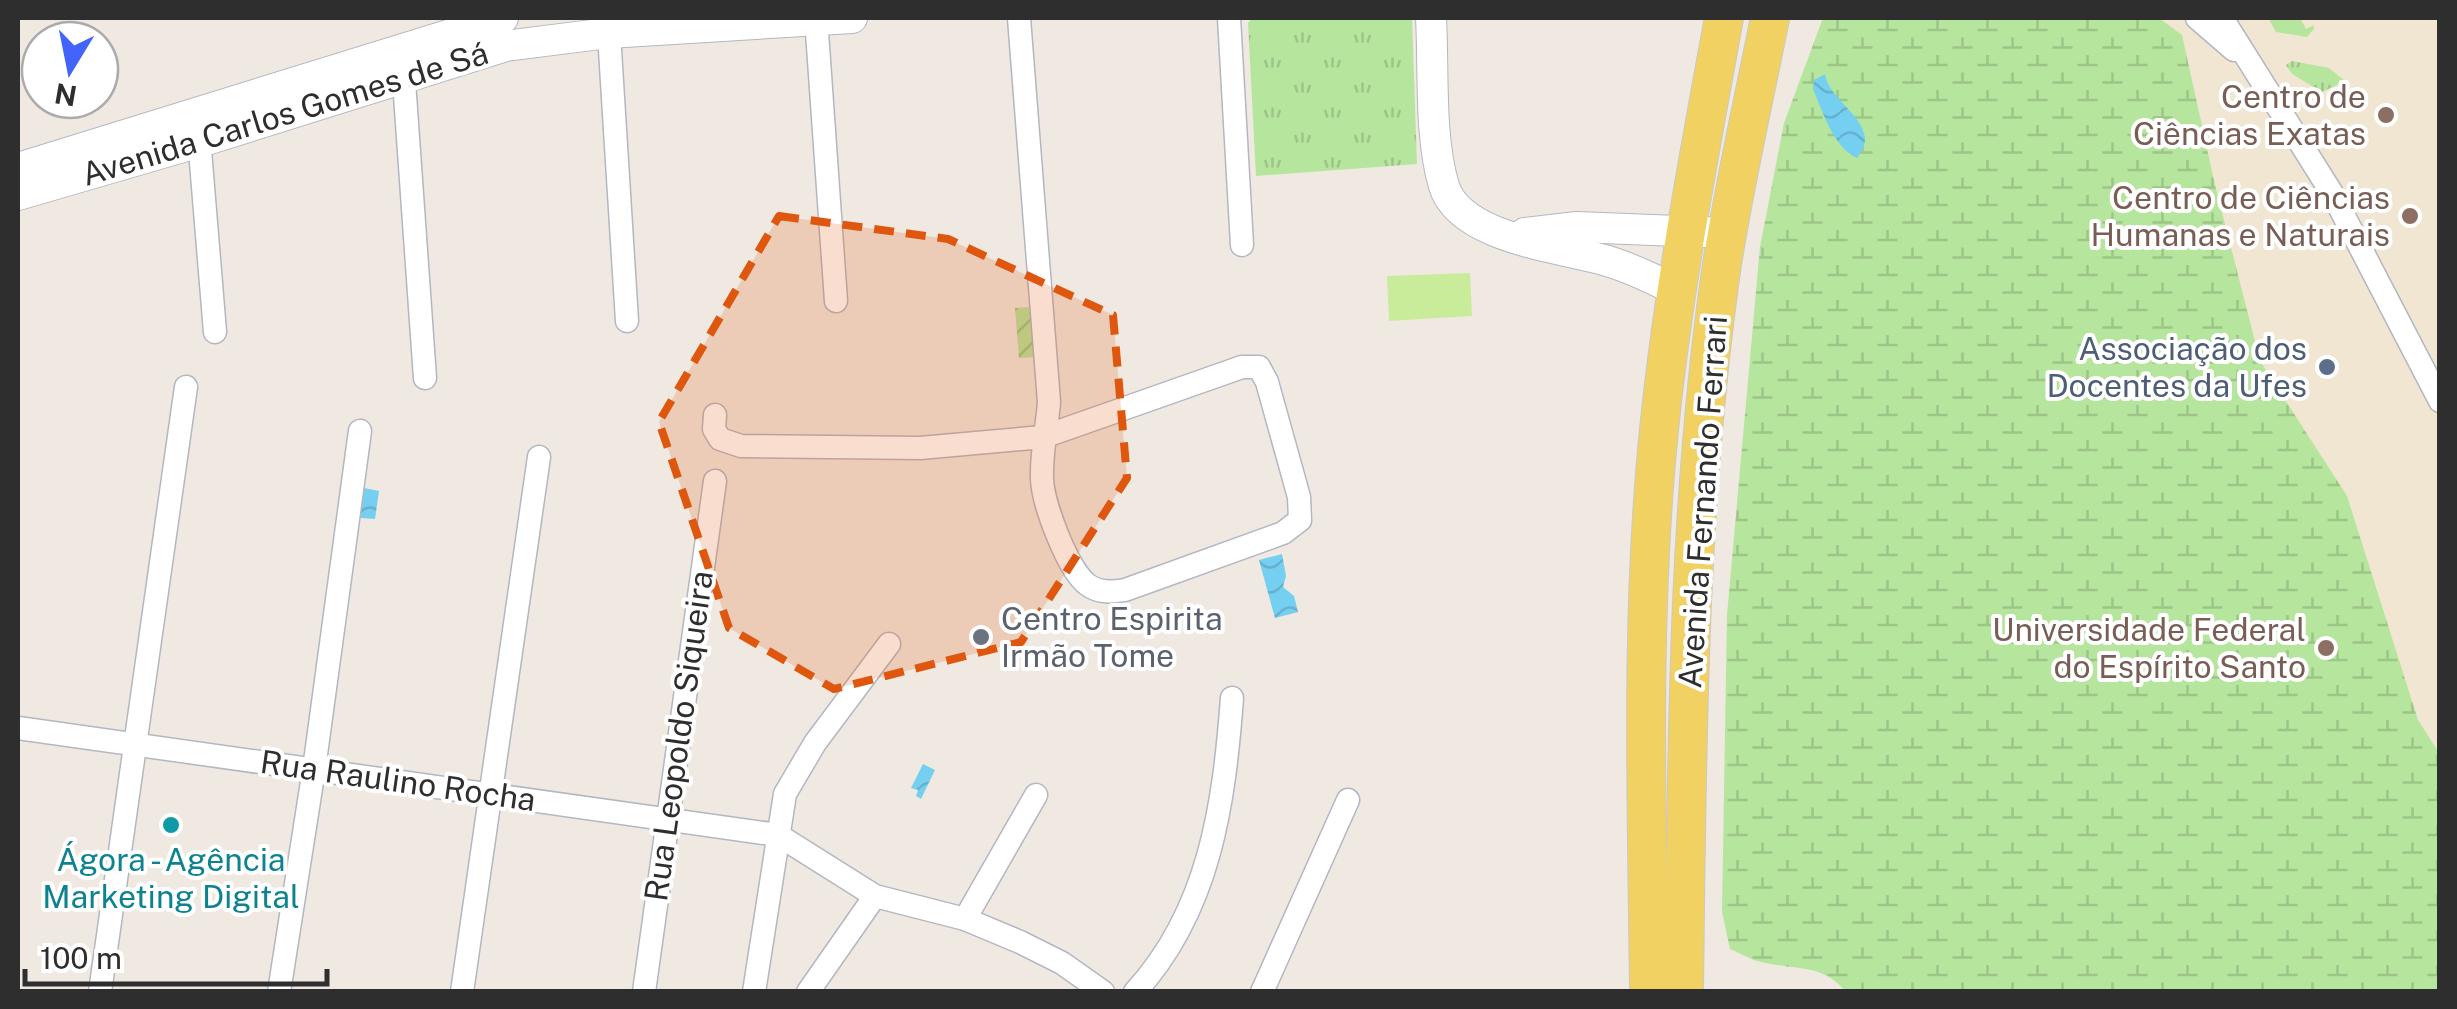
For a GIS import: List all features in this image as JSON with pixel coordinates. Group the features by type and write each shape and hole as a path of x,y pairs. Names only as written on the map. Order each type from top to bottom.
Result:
{"main road":[{"name":"Avenida Fernando Ferrari","path":"1649,992 1646,650 1658,433 1675,290 1724,18"},
{"name":"Avenida Fernando Ferrari","path":"1684,992 1693,568 1703,439 1728,233 1770,18"}],"street":[{"path":"816,18 836,300"},
{"name":"Avenida Carlos Gomes de Sá","path":"18,194 198,129 504,32 852,18"},
{"path":"715,415 714,429 720,440 761,448 934,448 1043,437 1242,367 1258,367 1267,382 1299,497 1300,520 1283,532 1125,590 1091,588 1081,579 1054,530 1044,500 1043,437 1048,402 1019,18"},
{"path":"1230,18 1242,245"},
{"path":"1431,18 1437,152 1445,188 1456,209 1479,224 1607,261 1675,290"},
{"path":"1736,190 1757,153 1788,18"},
{"path":"2196,18 2249,61"},
{"path":"2222,18 2334,195 2440,401"},
{"path":"2240,18 2249,61"},
{"path":"608,25 627,322"},
{"path":"403,64 426,378"},
{"name":"Avenida Carlos Gomes de Sá","path":"18,168 198,129"},
{"path":"198,129 215,332"},
{"path":"1512,236 1577,227 1728,233"},
{"path":"100,992 186,387"},
{"path":"279,992 360,431"},
{"path":"462,992 539,457"},
{"name":"Rua Leopoldo Siqueira","path":"644,992 716,480"},
{"path":"754,992 785,794 796,772 889,644"},
{"path":"1135,992 1180,930 1200,884 1222,800 1232,698"},
{"name":"Rua Raulino Rocha","path":"18,728 778,835"},
{"path":"965,920 1036,795"},
{"path":"1262,992 1348,800"},
{"path":"778,835 875,896 965,920 1062,963 1103,992"},
{"path":"808,992 875,896"}],"highlighted area":[{"path":"779,216 948,239 1113,315 1127,478 1021,642 834,689 729,628 659,422"}],"shaded area":[{"name":"Universidade Federal do Espírito Santo","path":"1958,18 2439,18 2439,991"}],"green space":[{"path":"1252,18 1412,18 1417,164 1256,176 1248,23"},
{"path":"1823,18 2159,18 2182,35 2260,361 2347,496 2418,720 2439,753 2439,991 1845,991 1817,972 1757,961 1730,949 1722,912 1727,615 1760,247 1784,123"},
{"path":"2268,18 2300,18 2306,29 2314,25 2314,29 2307,37 2276,32"},
{"path":"2292,61 2329,68 2345,81 2322,92 2292,74 2286,65"},
{"path":"1470,273 1472,316 1389,321 1387,276"},
{"path":"1032,307 1036,357 1019,358 1015,308"}],"water":[{"path":"1825,74 1865,135 1857,158 1835,137 1813,89 1814,80"},
{"path":"364,488 379,491 375,519 360,518"},
{"path":"1282,554 1286,576 1283,587 1294,596 1298,612 1275,618 1259,560"},
{"path":"923,764 935,770 921,799 916,796 918,790 911,788"}],"place":[{"name":"Centro de Ciências Exatas","path":"2386,115"},
{"name":"Centro de Ciências Humanas e Naturais","path":"2410,216"},
{"name":"Associação dos Docentes da Ufes","path":"2327,367"},
{"name":"Centro Espirita Irmão Tome","path":"981,637"},
{"name":"Universidade Federal do Espírito Santo","path":"2326,648"},
{"name":"Ágora - Agência Marketing Digital","path":"171,825"}]}
